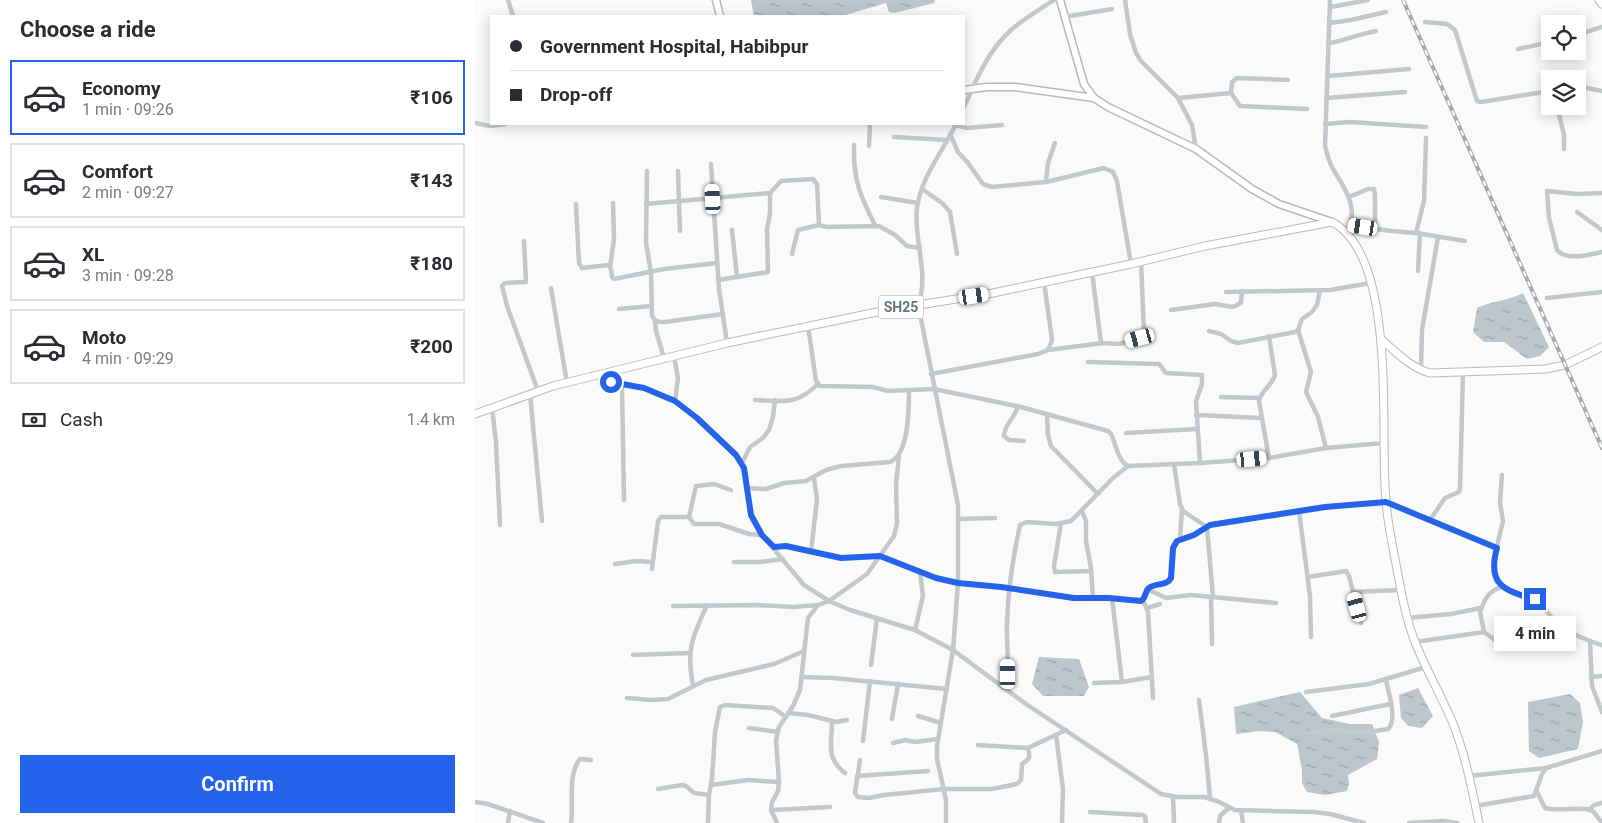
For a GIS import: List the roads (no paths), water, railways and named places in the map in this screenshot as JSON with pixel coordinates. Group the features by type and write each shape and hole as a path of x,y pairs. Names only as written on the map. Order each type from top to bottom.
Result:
{"main road":[{"path":"716,0 719,15"},
{"path":"1060,0 1084,84 1094,98 1108,107 1196,149 1252,189 1279,204 1348,228 1363,258 1371,283 1382,340 1386,502 1407,618 1415,642 1460,743 1479,823"},
{"path":"1600,0 1602,4"},
{"path":"965,90 997,86 1015,87 1094,98"},
{"name":"SH25","path":"475,414 538,391 727,344 918,304 993,293 1141,262 1205,246 1332,222"},
{"path":"1382,340 1421,371 1430,373 1539,370 1565,365 1602,347"}],"street":[{"path":"509,0 513,15"},
{"path":"965,105 991,55 1005,36 1016,26 1054,0"},
{"path":"1125,0 1130,34 1136,53 1141,61 1178,98 1192,125 1196,149"},
{"path":"1331,0 1325,146 1329,161 1349,197 1352,216 1348,228 1418,233 1465,241"},
{"path":"1331,7 1368,0"},
{"path":"1064,17 1112,9"},
{"path":"1330,23 1386,12"},
{"path":"1425,22 1447,24 1455,30 1477,100 1481,102 1541,92"},
{"path":"1586,32 1602,27"},
{"path":"1329,44 1345,40 1354,35 1376,31"},
{"path":"1518,49 1541,44"},
{"path":"1327,76 1409,69"},
{"path":"1288,80 1237,78 1232,82 1231,94 1240,106 1307,109"},
{"path":"1586,88 1602,91"},
{"path":"1327,98 1405,92"},
{"path":"1178,98 1231,94"},
{"path":"1559,115 1564,135 1564,149"},
{"path":"1325,124 1350,122 1427,127"},
{"path":"475,123 490,126 498,125"},
{"path":"869,146 870,125"},
{"path":"946,823 944,789 937,759 938,739 953,650 958,583 957,495 918,304 921,291 921,248 917,215 922,189 955,125"},
{"path":"959,125 967,128 1002,125"},
{"path":"950,134 958,152 983,184 992,187 1046,182 1099,168 1109,169 1113,172 1117,182 1131,264"},
{"path":"894,137 947,140"},
{"path":"1419,272 1418,233 1424,201 1427,138"},
{"path":"1046,182 1048,163 1055,143"},
{"path":"854,145 854,167 860,196 875,225"},
{"path":"711,164 718,280 727,344"},
{"path":"678,170 680,231"},
{"path":"647,171 646,243 651,272 651,306 656,331 665,358"},
{"path":"646,204 770,193 781,181 813,179 817,184 819,226"},
{"path":"922,189 942,202 950,212 957,254"},
{"path":"1349,197 1368,189 1373,189 1375,195 1375,229"},
{"path":"1602,193 1577,194 1547,191 1549,218 1557,250 1568,256 1602,252"},
{"path":"718,280 765,273 769,269 767,230 770,213 770,193"},
{"path":"881,196 918,203"},
{"path":"613,203 614,239 610,267 613,279 651,272 717,264"},
{"path":"576,204 581,267 584,269 603,265 610,267"},
{"path":"1577,212 1602,230"},
{"path":"792,254 797,230 819,226 875,225 895,235 907,246 921,248"},
{"path":"732,230 737,277"},
{"path":"1421,371 1422,330 1438,237"},
{"path":"524,241 526,282 505,283 502,286 511,317 538,391"},
{"path":"1101,343 1119,344 1140,338 1144,332 1141,262"},
{"path":"1092,272 1101,343"},
{"path":"1044,282 1052,340 1047,350"},
{"path":"1226,292 1320,290 1371,283"},
{"path":"551,288 567,383"},
{"path":"1320,290 1317,305 1312,312 1302,319 1298,330 1311,372 1306,392 1318,418 1326,448"},
{"path":"1171,310 1215,304 1233,307 1241,303 1243,291"},
{"path":"1547,298 1602,292"},
{"path":"619,309 651,306"},
{"path":"655,320 665,322 723,314"},
{"path":"808,326 818,384"},
{"path":"1209,331 1221,334 1234,342 1298,330"},
{"path":"1269,336 1275,375 1273,381 1261,394 1260,398 1261,418 1269,458"},
{"path":"931,374 1037,354 1047,350 1111,342"},
{"path":"674,356 678,378 675,401"},
{"path":"1088,362 1159,364 1166,373 1200,374 1203,380 1196,398 1200,463"},
{"path":"1430,520 1445,498 1459,492 1460,488 1463,373"},
{"path":"597,375 600,380 644,388 675,401 697,418 736,455 742,463 751,515 762,535 804,585 829,601 850,610 915,630 953,650 1003,688 1161,794 1173,797 1210,798 1229,808 1241,811 1314,812 1364,823"},
{"path":"622,384 624,500"},
{"path":"818,384 827,386 873,387 888,391 934,389 1018,406 1108,431 1114,440 1121,460 1128,466 1269,458 1326,448 1384,443"},
{"path":"755,400 791,401 809,394 818,384"},
{"path":"673,606 794,607 818,605 829,601 864,578 896,530 896,485 899,456 909,418 909,390"},
{"path":"530,394 542,521"},
{"path":"1221,397 1260,398"},
{"path":"742,463 750,447 765,436 769,430 775,400"},
{"path":"1018,406 1014,417 1005,428 1004,436 1009,440 1023,441"},
{"path":"492,408 500,525"},
{"path":"1047,414 1048,435 1051,446 1098,494"},
{"path":"1196,416 1261,418"},
{"path":"1126,434 1197,429"},
{"path":"746,488 766,489 784,483 806,481 834,468 890,462 899,456"},
{"path":"1174,464 1182,508 1180,539"},
{"path":"1003,688 1008,674 1007,624 1009,588 1020,525 1027,522 1061,523 1071,521 1113,478 1128,466"},
{"path":"1502,475 1500,502 1503,521 1493,566 1497,582 1502,587 1516,594 1541,601 1546,611 1556,622 1590,641 1602,644"},
{"path":"811,552 817,499 814,478"},
{"path":"731,490 717,484 696,486 689,517 693,524 719,524 749,534 762,535"},
{"path":"1147,589 1169,582 1172,574 1174,544 1180,539 1194,535 1213,524 1325,507 1386,502 1497,548"},
{"path":"1182,508 1186,514 1207,527"},
{"path":"1082,511 1086,520 1086,541 1093,599"},
{"path":"1299,511 1308,576 1311,637"},
{"path":"652,569 659,519 665,516 689,517"},
{"path":"958,519 995,518"},
{"path":"1061,523 1053,570 1055,572 1091,571"},
{"path":"1207,527 1212,597 1212,644"},
{"path":"774,547 786,546 841,558 880,556 936,578 958,583 1009,588 1074,598 1143,600"},
{"path":"733,562 760,562 783,559"},
{"path":"615,564 636,561 653,562"},
{"path":"1308,576 1346,570 1361,623"},
{"path":"915,630 923,596 921,572"},
{"path":"1502,587 1491,592 1481,608 1484,632 1499,644 1556,642"},
{"path":"1147,589 1165,598 1173,599 1187,595 1276,603"},
{"path":"1147,589 1143,600 1147,608 1153,698"},
{"path":"1353,592 1401,590"},
{"path":"1112,598 1122,682"},
{"path":"1147,608 1160,604"},
{"path":"693,686 689,667 689,653 696,629 707,605"},
{"path":"777,823 771,810 772,802 778,791 779,782 776,747 778,732 800,690 808,618 818,605"},
{"path":"1407,618 1451,614 1481,608"},
{"path":"871,665 877,618"},
{"path":"1415,642 1484,632"},
{"path":"1590,641 1591,676 1594,693 1602,712"},
{"path":"627,698 663,700 714,678 779,662 804,651"},
{"path":"633,655 689,653"},
{"path":"1306,692 1352,687 1386,680 1426,667"},
{"path":"1591,676 1602,676"},
{"path":"1094,683 1122,682 1152,677"},
{"path":"802,678 870,681 947,689"},
{"path":"1305,733 1334,730 1362,733 1388,729 1393,722 1386,680"},
{"path":"863,741 870,681"},
{"path":"892,719 898,684"},
{"path":"1199,700 1207,755 1210,798"},
{"path":"1332,716 1391,704"},
{"path":"708,823 715,732 720,707 725,705 773,708 787,715 808,715 832,721 847,720"},
{"path":"918,716 941,723"},
{"path":"832,721 832,758 835,764 845,773"},
{"path":"749,728 778,732"},
{"path":"978,745 1028,748 1066,730"},
{"path":"1056,735 1063,789 1062,823"},
{"path":"893,743 905,740 915,742 938,739"},
{"path":"860,760 855,793 858,797 869,798 944,789 991,789 1017,784 1021,780 1022,764 1030,758 1028,748"},
{"path":"1469,776 1546,768 1602,751"},
{"path":"571,823 576,764 580,759 591,760"},
{"path":"1475,806 1534,796 1546,768"},
{"path":"857,776 928,771"},
{"path":"711,785 748,780 779,782"},
{"path":"658,789 682,785 694,793 709,795"},
{"path":"1537,792 1543,805 1548,809 1589,810 1602,822"},
{"path":"1173,797 1174,823"},
{"path":"475,802 488,804 543,823"},
{"path":"1589,810 1594,805 1602,803"},
{"path":"771,810 830,807"},
{"path":"1219,823 1220,816 1229,808"},
{"path":"508,823 510,811"},
{"path":"1241,811 1243,823"},
{"path":"1090,812 1142,815 1145,816 1146,823"},
{"path":"1409,823 1443,821 1457,823"}],"water":[{"path":"751,0 935,0 934,3 895,13 889,12 886,3 845,15 754,15"},
{"path":"1523,293 1549,347 1540,356 1527,359 1504,342 1484,342 1473,332 1477,308"},
{"path":"1039,657 1079,659 1089,687 1084,696 1043,696 1032,684"},
{"path":"1418,688 1433,716 1422,728 1408,726 1401,718 1399,695"},
{"path":"1300,692 1322,718 1350,724 1372,724 1379,742 1377,759 1348,775 1349,784 1347,791 1325,795 1307,792 1302,783 1302,770 1297,744 1275,732 1258,731 1236,734 1234,707"},
{"path":"1570,694 1580,703 1583,722 1578,749 1539,758 1529,751 1528,702"}],"railway":[{"path":"1403,0 1602,448"}]}
